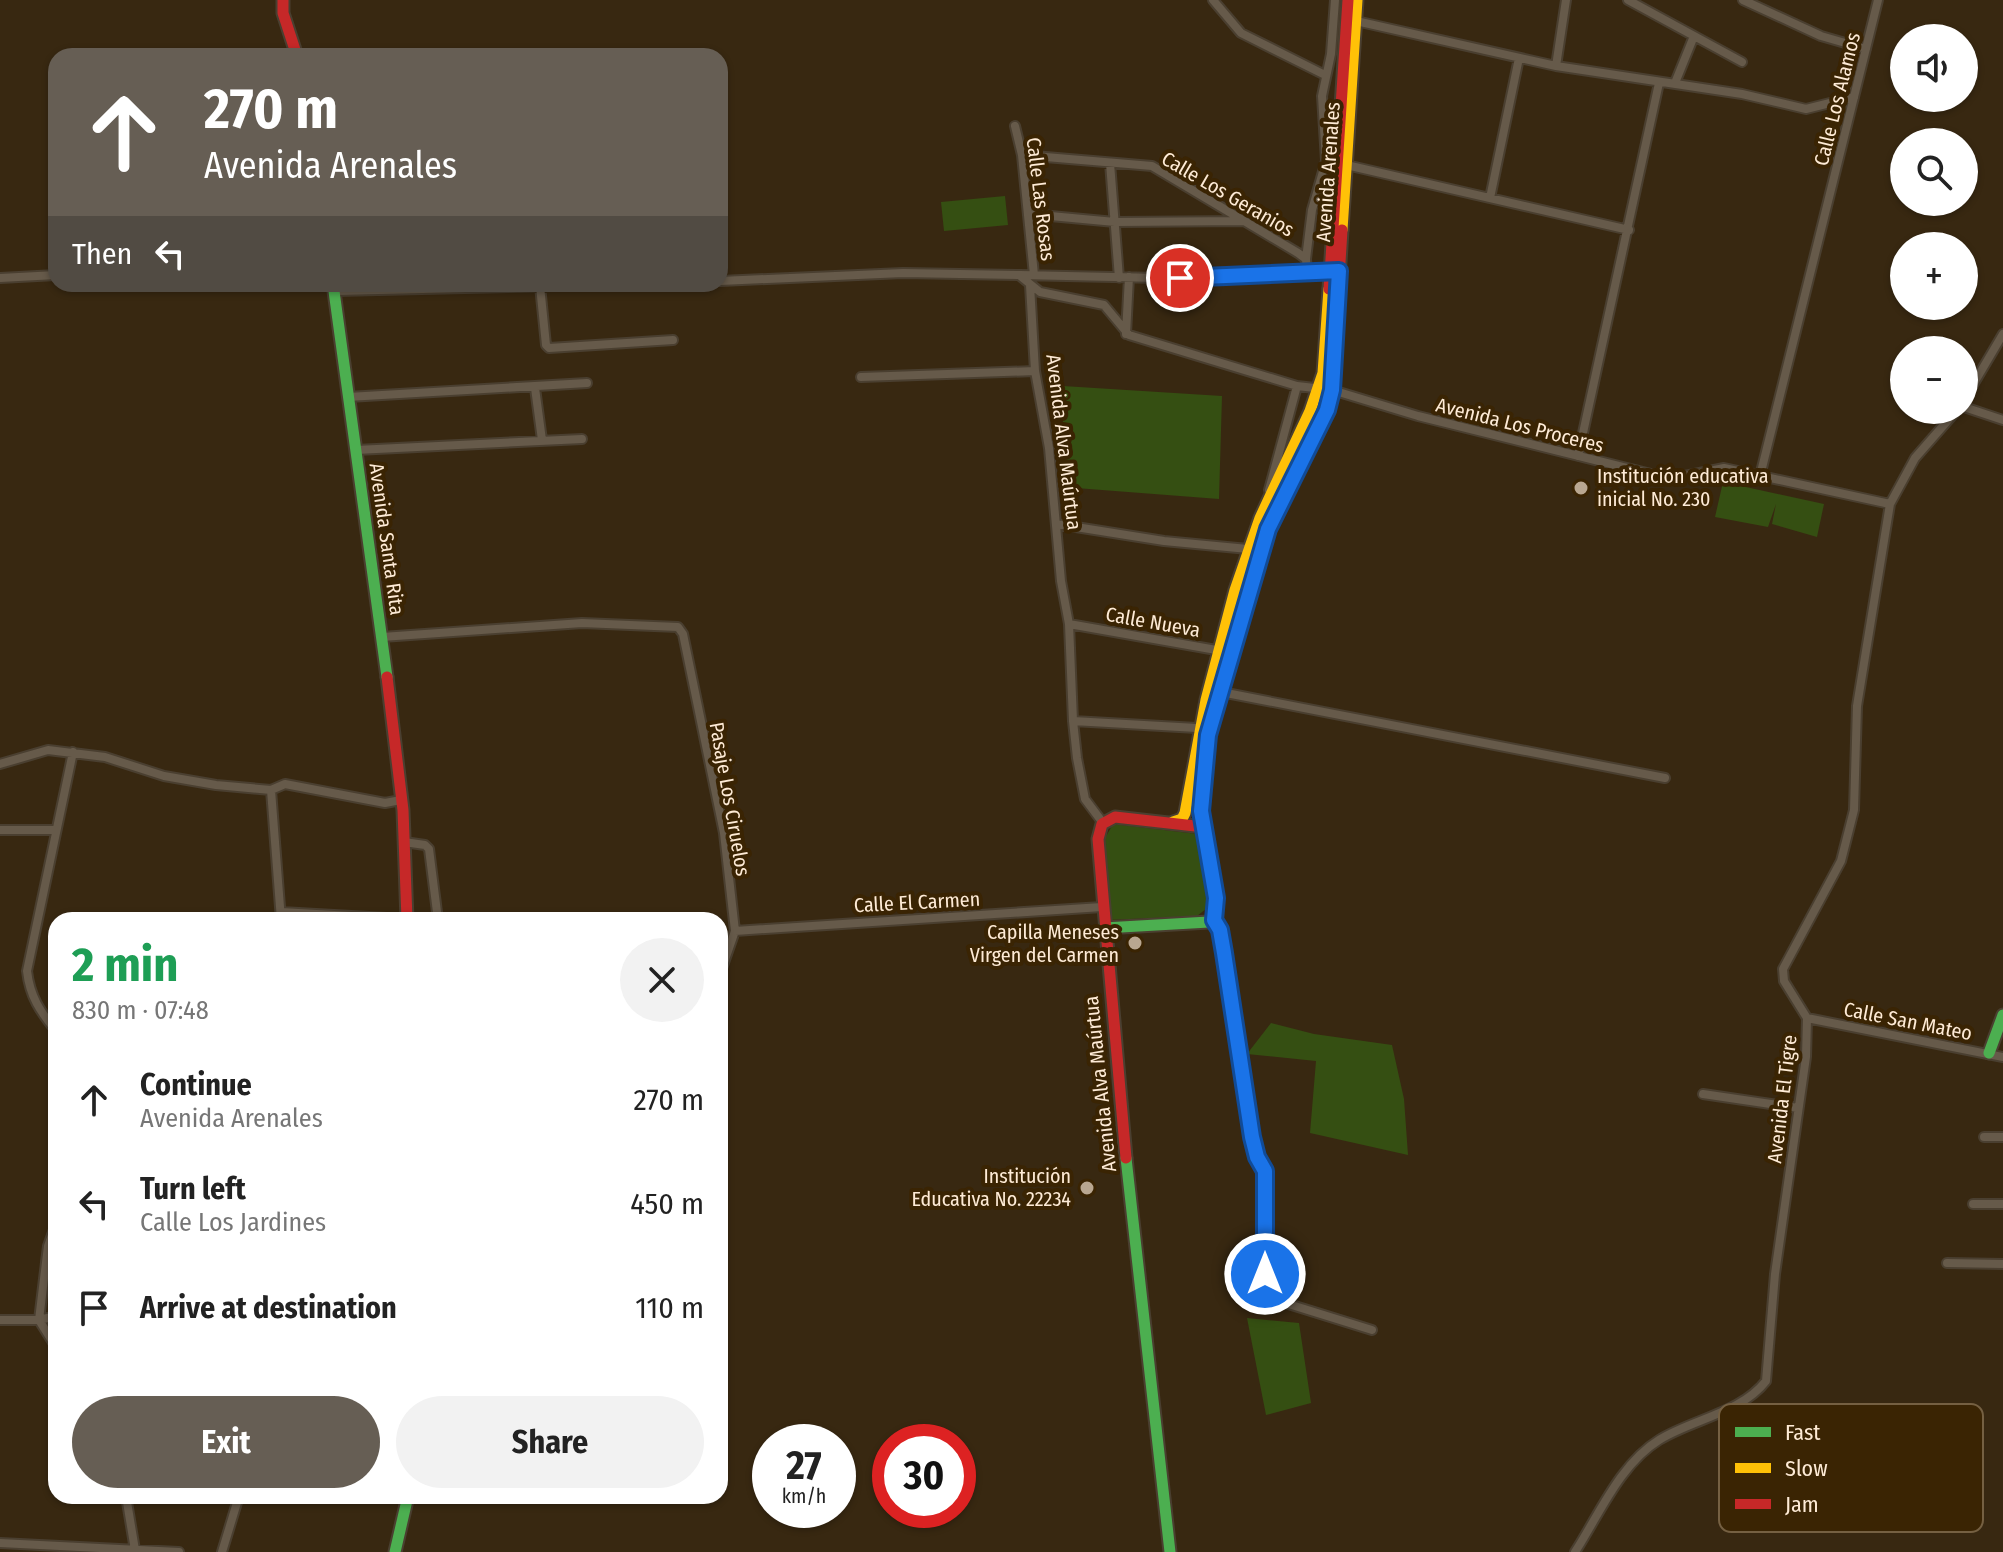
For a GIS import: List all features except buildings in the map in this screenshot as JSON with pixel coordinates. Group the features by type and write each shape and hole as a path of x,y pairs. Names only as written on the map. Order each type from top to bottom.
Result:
{"main road":[{"path":"283,0 283,13 294,48"},
{"path":"1342,164 1348,0"},
{"name":"Avenida Arenales","path":"1214,920 1216,898 1200,799 1208,735 1268,529 1282,495 1320,428 1332,390 1334,271 1357,0"},
{"path":"1173,822 1182,819 1185,813 1197,728 1248,549 1267,499 1316,401 1334,271"},
{"name":"Avenida Santa Rita","path":"335,292 382,637 401,800 408,912"},
{"path":"1103,823 1115,817 1204,827"},
{"name":"Avenida Alva Maúrtua","path":"1103,823 1098,839 1102,907 1123,1152 1144,1310 1170,1552"},
{"path":"1104,928 1214,920"},
{"path":"1989,1053 2003,1015"},
{"path":"395,1552 406,1504"}],"street":[{"path":"1213,0 1241,33 1325,75"},
{"path":"1306,259 1312,210 1326,161 1322,96 1331,54 1335,0"},
{"path":"1556,66 1566,0"},
{"path":"1628,0 1742,62"},
{"path":"1743,0 1821,36 1866,49"},
{"name":"Calle Los Alamos","path":"1760,476 1878,0"},
{"path":"1356,21 1556,66 1757,97 1806,109 1854,97"},
{"path":"1675,83 1694,36"},
{"path":"1490,198 1519,58"},
{"path":"1578,456 1659,83"},
{"name":"Calle Las Rosas","path":"1015,126 1022,155 1034,275"},
{"name":"Calle Los Geranios","path":"1022,155 1152,166 1306,259 1307,272"},
{"path":"1110,163 1124,278 1126,334"},
{"path":"1342,164 1629,230"},
{"path":"1029,214 1115,222 1245,221"},
{"path":"728,281 903,273 1206,279 1334,271"},
{"path":"0,278 48,275"},
{"path":"1019,275 1040,292 1104,305 1126,334"},
{"name":"Avenida Alva Maúrtua","path":"1030,285 1035,371 1049,448 1061,581 1069,624 1073,721 1083,794 1103,823"},
{"path":"541,292 546,345 549,348 673,340"},
{"name":"Avenida Los Proceres","path":"1126,334 1297,386 1332,390 1418,416 1655,475 1685,476 1724,468 1890,504"},
{"path":"1978,376 2003,334"},
{"path":"861,377 1035,371"},
{"path":"348,397 587,383"},
{"path":"1267,499 1297,386"},
{"path":"535,388 542,440"},
{"path":"1978,412 2003,420"},
{"name":"Avenida El Tigre","path":"1734,1404 1759,1390 1766,1381 1775,1274 1806,1057 1807,1018 1784,981 1783,969 1841,861 1854,810 1857,706 1890,504 1915,458 1945,424"},
{"path":"356,450 582,439"},
{"path":"1057,524 1164,541 1248,549"},
{"name":"Pasaje Los Ciruelos","path":"382,637 582,623 672,625 680,629 724,833 735,931 728,951"},
{"name":"Calle Nueva","path":"1069,624 1231,654"},
{"path":"1221,692 1665,778"},
{"path":"1073,721 1197,728"},
{"path":"0,764 48,750 73,752 105,757 164,776 271,790 285,784 385,803 401,800"},
{"path":"48,1021 37,1008 29,990 27,971 54,830 73,752"},
{"path":"271,790 281,912"},
{"path":"0,830 54,830"},
{"path":"404,842 425,845 429,849 437,912"},
{"name":"Calle El Carmen","path":"735,931 1102,907"},
{"path":"1214,920 1220,930 1252,1137 1257,1157 1265,1171 1265,1274 1271,1291 1282,1302 1372,1330"},
{"name":"Calle San Mateo","path":"1807,1018 2003,1057"},
{"path":"1703,1094 1798,1108"},
{"path":"1984,1137 2003,1137"},
{"path":"1973,1204 2003,1204"},
{"path":"48,1246 39,1320 48,1334"},
{"path":"1947,1263 2003,1264"},
{"path":"0,1320 48,1318"},
{"name":"Avenida El Tigre","path":"1575,1552 1625,1472 1639,1456 1657,1441 1719,1413"},
{"path":"127,1504 135,1550"},
{"path":"222,1552 237,1504"},
{"path":"0,1543 179,1552"}],"green space":[{"path":"1005,196 1008,225 944,231 941,202"},
{"path":"1063,386 1222,396 1219,499 1063,487"},
{"path":"1723,482 1824,504 1817,537 1772,524 1776,504 1768,527 1715,517"},
{"path":"1113,824 1198,834 1211,905 1197,916 1108,920 1105,838"},
{"path":"1271,1023 1314,1034 1392,1045 1404,1099 1408,1155 1310,1133 1316,1061 1247,1054"},
{"path":"1247,1318 1299,1323 1311,1403 1266,1415"}],"traffic: fast":[{"path":"334,292 387,677"},
{"path":"1104,928 1209,922 1216,915 1200,799 1208,735 1235,643"},
{"path":"1989,1053 2003,1015"},
{"path":"1126,1158 1170,1552"},
{"path":"395,1552 406,1504"}],"traffic: slow":[{"path":"1342,230 1357,0"},
{"path":"1173,822 1182,819 1185,813 1206,700 1235,590 1260,518 1310,411 1323,373 1329,289"}],"traffic: jam":[{"path":"283,0 283,13 294,48"},
{"path":"1329,289 1348,0"},
{"path":"1235,643 1268,529 1282,495 1320,428 1332,390 1342,230"},
{"path":"387,677 403,810 407,912"},
{"path":"1126,1158 1098,839 1102,824 1115,817 1204,827"}],"place":[{"name":"Institución educativa inicial No. 230","path":"1581,488"},
{"name":"Capilla Meneses Virgen del Carmen","path":"1135,943"},
{"name":"Institución Educativa No. 22234","path":"1087,1188"}],"route":[{"path":"1180,278 1339,271 1332,390 1327,410 1282,495 1268,529 1208,735 1200,799 1216,898 1214,920 1220,930 1252,1137 1257,1157 1265,1171 1265,1274"}]}
